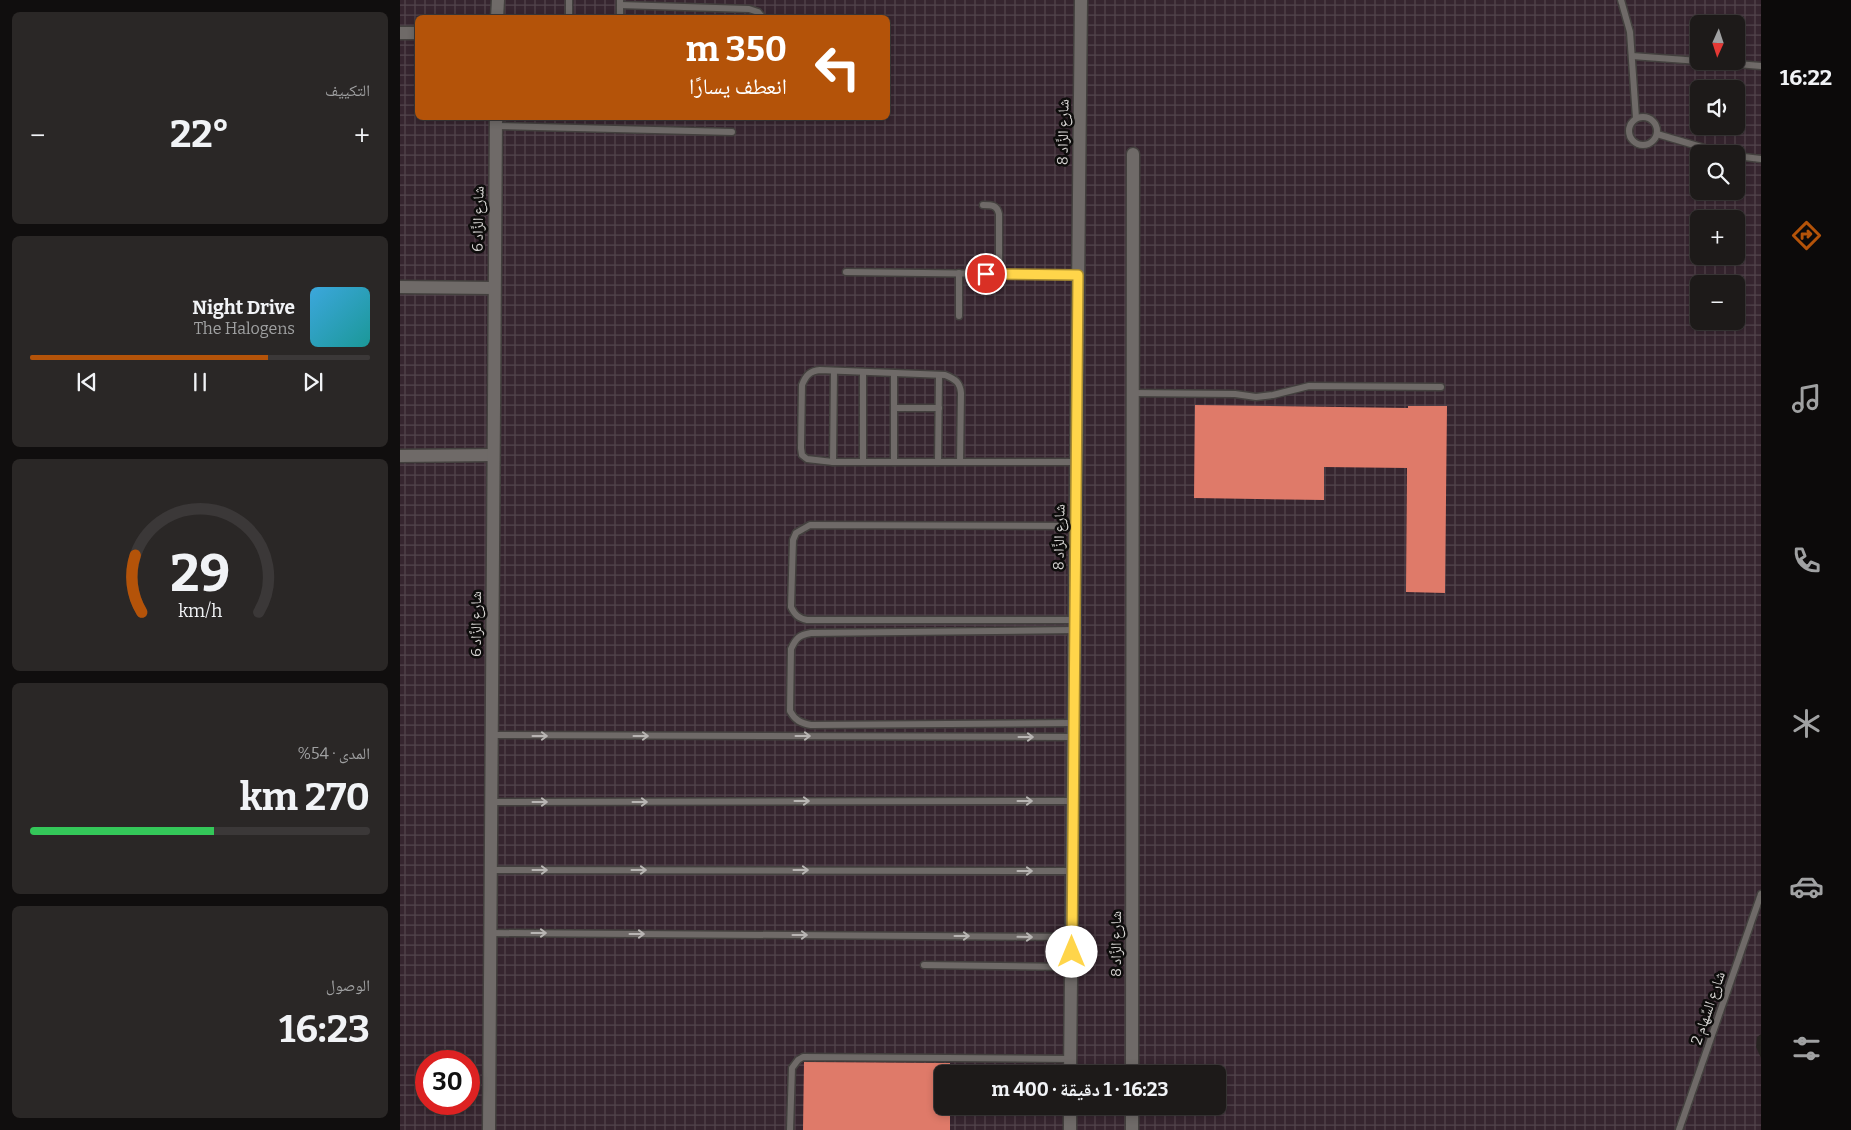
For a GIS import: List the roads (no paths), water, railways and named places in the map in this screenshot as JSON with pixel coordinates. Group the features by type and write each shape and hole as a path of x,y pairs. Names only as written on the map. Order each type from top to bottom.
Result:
{"street":[{"path":"498,0 498,15"},
{"name":"شارع الزَّاد 8","path":"1070,1065 1081,0"},
{"path":"400,33 415,33"},
{"name":"شارع الزَّاد 6","path":"489,1130 496,122"},
{"name":"شارع الزَّاد 8","path":"1132,1065 1133,154"},
{"path":"400,287 494,288"},
{"path":"400,456 493,455"},
{"path":"1070,1115 1070,1130"},
{"path":"1132,1115 1132,1130"}],"lane":[{"path":"569,0 569,15"},
{"path":"1621,0 1629,24 1636,118"},
{"path":"620,15 620,2 749,9 761,15"},
{"path":"1632,56 1690,60"},
{"path":"1745,65 1761,66"},
{"path":"1647,117 1655,124 1657,134 1655,139 1647,145 1636,144 1629,136 1628,131 1636,118 1647,117"},
{"path":"496,122 732,132"},
{"path":"1657,134 1694,145"},
{"path":"1745,157 1761,159"},
{"path":"983,205 993,205 1000,214 999,274"},
{"path":"846,272 1078,275"},
{"path":"959,273 959,316"},
{"path":"960,462 960,385 954,378 945,375 834,371 813,371 805,376 802,385 800,448 806,460 832,462 960,462 1076,462"},
{"path":"832,462 834,371"},
{"path":"863,372 863,462"},
{"path":"894,373 894,462"},
{"path":"938,462 939,375"},
{"path":"1132,393 1235,394 1256,398 1316,386 1441,387"},
{"path":"894,408 939,408"},
{"path":"1074,625 807,620 799,618 791,607 793,540 796,533 810,525 1075,526"},
{"path":"1073,723 811,725 801,723 790,711 791,649 794,641 800,635 811,633 1074,625"},
{"path":"491,735 1073,737"},
{"path":"491,802 1073,801"},
{"path":"491,870 1072,871"},
{"name":"شارع السِّهام 2","path":"1679,1130 1761,894"},
{"path":"490,933 1072,937"},
{"path":"924,965 1072,968"},
{"path":"790,1130 792,1068 802,1057 1070,1059"}]}
